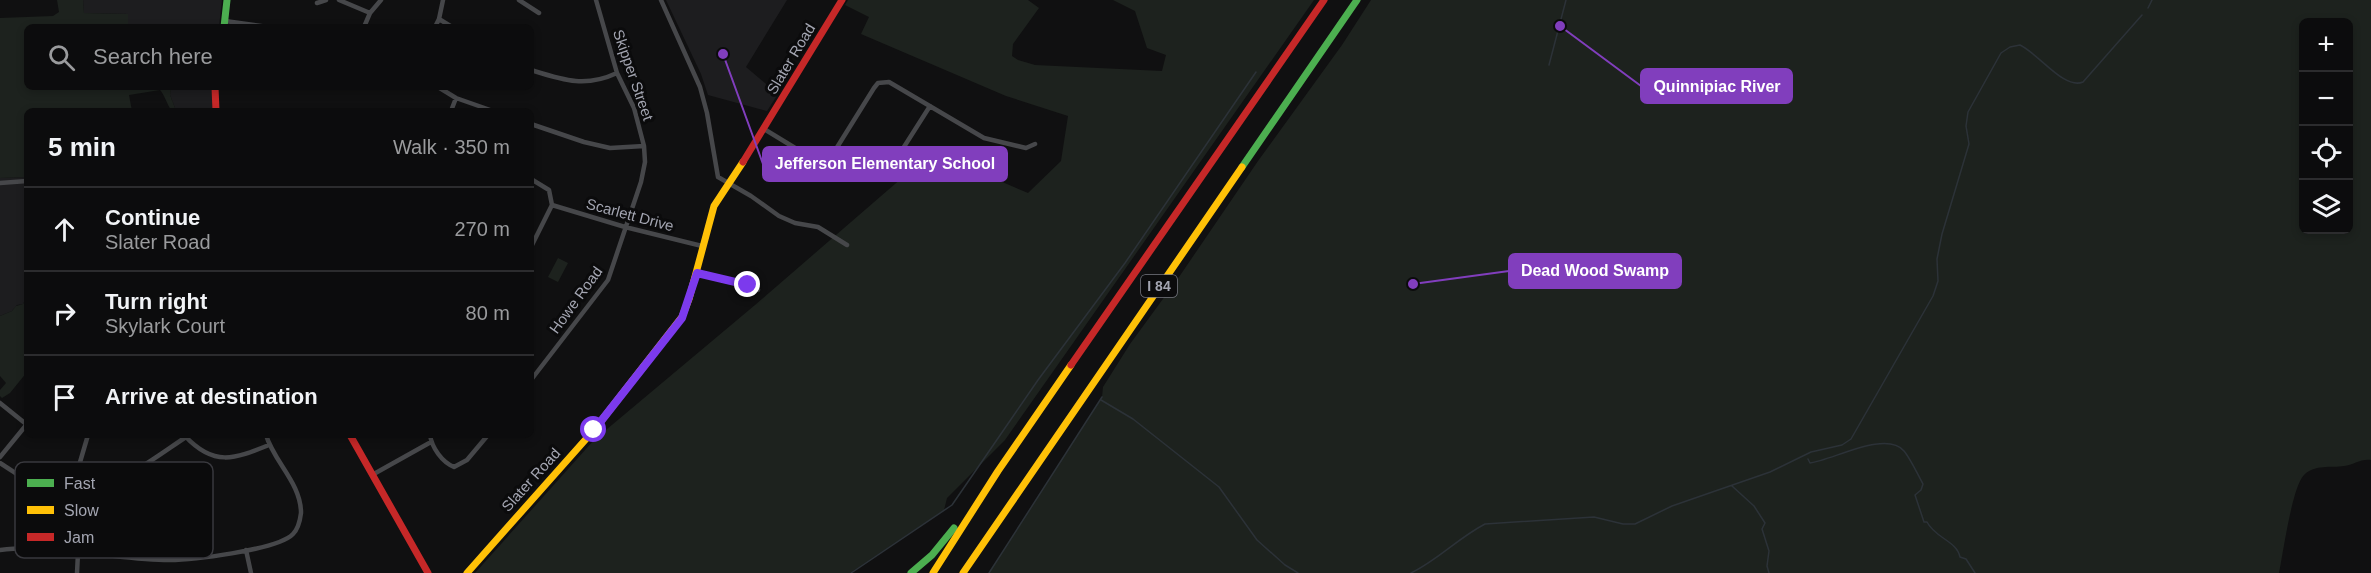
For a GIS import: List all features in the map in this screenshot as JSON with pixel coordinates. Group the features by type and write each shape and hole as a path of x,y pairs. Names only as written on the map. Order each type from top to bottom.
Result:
{"main road":[{"path":"224,24 227,0"},
{"name":"Slater Road","path":"467,573 594,430 682,318 697,273 714,206 764,129 842,0"},
{"name":"I 84","path":"933,573 976,504 1324,0"},
{"name":"I 84","path":"963,573 1357,0"},
{"path":"215,90 216,108"},
{"path":"352,438 428,573"},
{"path":"911,573 932,555 976,504"},
{"path":"969,573 987,536"}],"street":[{"path":"317,3 326,0"},
{"path":"339,0 370,13"},
{"path":"365,24 370,13 381,0"},
{"path":"436,24 443,0"},
{"path":"519,0 539,13"},
{"name":"Skipper Street","path":"596,0 617,73 634,108 644,146 645,162 641,182 625,227"},
{"path":"661,0 699,87 707,113 716,172 720,179 751,196 779,216 795,223 818,227 847,245"},
{"path":"439,19 447,24"},
{"path":"534,71 571,82 602,80 617,73"},
{"path":"831,157 878,83 889,82 984,138 1026,148 1035,144"},
{"path":"443,90 456,98 484,108"},
{"path":"452,108 456,98"},
{"path":"764,129 810,157 890,157 902,150 930,106"},
{"path":"534,125 610,148 644,146"},
{"path":"0,183 24,181"},
{"path":"534,181 549,190 552,205 534,241"},
{"name":"Scarlett Drive","path":"552,205 625,227 702,246"},
{"name":"Howe Road","path":"534,376 608,280 618,256 625,227"},
{"path":"697,273 748,285 758,290"},
{"path":"0,403 24,422"},
{"path":"0,457 24,428"},
{"path":"80,462 87,438"},
{"path":"147,462 182,438"},
{"path":"187,438 203,452 214,457 228,459 246,455 269,445"},
{"path":"213,555 279,542 291,536 298,527 301,513 295,487 267,438"},
{"path":"430,438 441,457 448,465 454,467 467,460 485,438"},
{"path":"372,475 431,442"},
{"path":"0,463 15,473"},
{"path":"0,550 15,549"},
{"path":"246,550 251,573"},
{"path":"77,573 78,558"},
{"path":"149,558 178,560 192,558"}],"shaded area":[{"path":"57,0 83,0 84,13 128,14 128,24 24,24 24,90 160,90 129,95 131,108 24,108 24,177 0,178 0,18 53,16 59,12"},
{"path":"83,0 222,0 219,24 128,24 128,14 84,13"},
{"path":"666,0 787,0 746,67 778,94 767,111 708,95 701,74"},
{"path":"848,0 1028,0 1039,8 1013,44 1012,56 1018,60 1035,65 1162,71 1166,55 1147,48 1135,11 1113,0 1314,0 1005,440 947,498 944,510 850,573 475,573 594,440 932,152 1028,193 1061,161 1068,116 1006,96 861,34 869,17 845,5"},
{"path":"1371,0 2371,0 2371,460 2313,469 2304,475 2292,506 2279,573 989,573 1102,397 1103,387 1130,344 1342,45"},
{"path":"160,90 171,90 175,108 170,108"},
{"path":"171,90 212,90 213,108 175,108"},
{"path":"24,177 24,302 0,316 0,178"},
{"path":"558,258 568,263 558,282 548,277"},
{"path":"24,302 24,376 10,393 2,398 0,390 6,383 0,376 0,316"}],"waterway":[{"path":"1549,65 1566,0"},
{"path":"2148,8 2152,0"},
{"path":"1411,573 1485,524 1594,517 1623,524 1635,524 1672,506 1770,472 1811,452 1842,445 1851,439 1933,296 1938,281 1937,259 1942,234 1969,144 1966,126 1968,112 2001,53 2010,47 2020,45 2068,81 2083,82 2142,15"},
{"path":"851,573 952,505 1038,380 1125,263 1256,72"},
{"path":"989,573 1102,397"},
{"path":"1101,400 1133,419 1219,487 1257,540 1285,565 1298,573"},
{"path":"1808,459 1810,463 1872,445 1896,445 1904,451 1923,484 1921,490 1915,495 1924,522 1927,522 1935,532 1955,547 1960,557 1966,559 1975,573"},
{"path":"1732,486 1754,506 1765,523 1762,529 1769,551 1767,566 1769,573"}],"traffic: fast":[{"path":"224,24 227,0"},
{"path":"1242,167 1357,0"},
{"path":"911,573 932,555 954,528"}],"traffic: slow":[{"path":"467,573 594,430 682,317 714,206 743,162"},
{"path":"963,573 1242,167"},
{"path":"933,573 998,471 1071,365"}],"traffic: jam":[{"path":"743,162 842,0"},
{"path":"1071,365 1324,0"},
{"path":"215,90 216,108"},
{"path":"352,438 428,573"}],"place":[{"name":"Quinnipiac River","path":"1560,26"},
{"name":"Jefferson Elementary School","path":"723,54"},
{"name":"Dead Wood Swamp","path":"1413,284"}],"route":[{"path":"594,430 682,318 697,273 748,285"}]}
